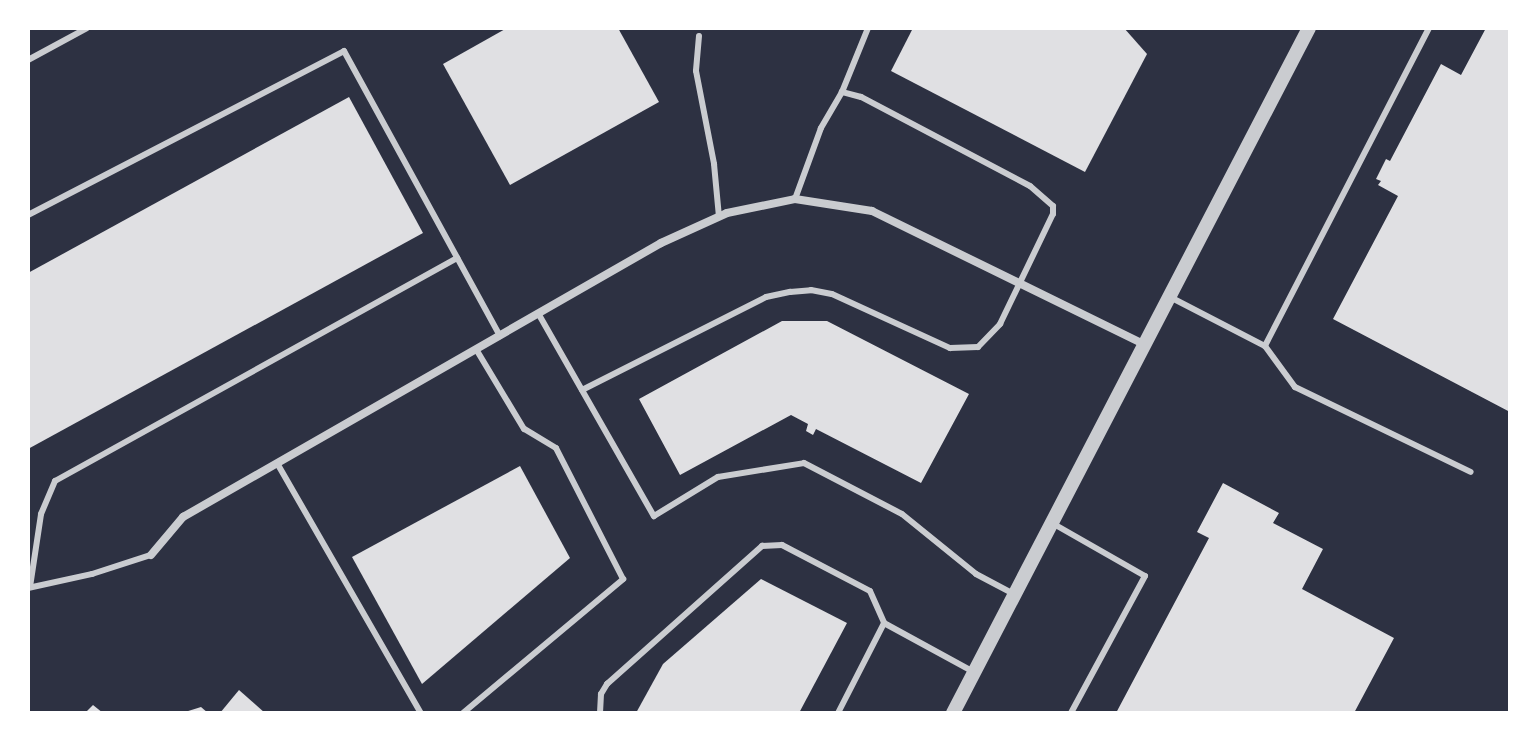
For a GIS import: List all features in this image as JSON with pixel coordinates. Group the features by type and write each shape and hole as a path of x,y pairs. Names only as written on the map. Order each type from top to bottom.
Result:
{"street":[{"path":"953,713 1309,28"},
{"path":"151,555 183,517 661,243 719,217 795,199 872,211 1145,345"}],"lane":[{"path":"28,60 87,28"},
{"path":"795,199 821,128 842,92 868,28"},
{"path":"1265,346 1429,28"},
{"path":"699,36 696,71 714,164 719,217"},
{"path":"28,215 344,51 500,336"},
{"path":"582,390 766,297 790,292 811,290 832,294 950,348 978,347 1000,324 1053,214 1053,206 1030,186 861,97 842,92"},
{"path":"151,555 92,574 29,587 41,514 55,481 457,258"},
{"path":"1170,297 1265,346 1295,387 1471,472"},
{"path":"538,313 654,516 718,477 804,463 902,514 976,574 1015,594"},
{"path":"463,713 623,579 556,448 524,429 476,349"},
{"path":"277,463 421,713"},
{"path":"1052,523 1145,576 1071,713"},
{"path":"600,713 601,694 607,684 762,546 782,545 870,591 884,623 974,672"},
{"path":"838,713 884,623"}],"building":[{"path":"507,28 618,28 659,102 510,185 443,64"},
{"path":"913,28 1124,28 1147,54 1085,172 891,71"},
{"path":"1486,28 1510,28 1510,412 1333,319 1398,196 1378,185 1381,181 1376,179 1386,159 1390,161 1441,64 1461,75"},
{"path":"349,97 423,233 28,449 28,273"},
{"path":"782,321 827,321 969,394 921,483 816,429 813,435 806,431 808,424 791,415 680,475 639,399"},
{"path":"520,466 570,558 422,684 352,557"},
{"path":"1223,483 1279,513 1273,523 1323,549 1302,589 1394,638 1354,713 1116,713 1209,538 1197,532"},
{"path":"761,579 847,623 799,713 636,713 663,664"},
{"path":"239,690 265,713 220,713"},
{"path":"93,705 103,713 85,713"},
{"path":"201,707 208,713 185,713 185,712"}]}
